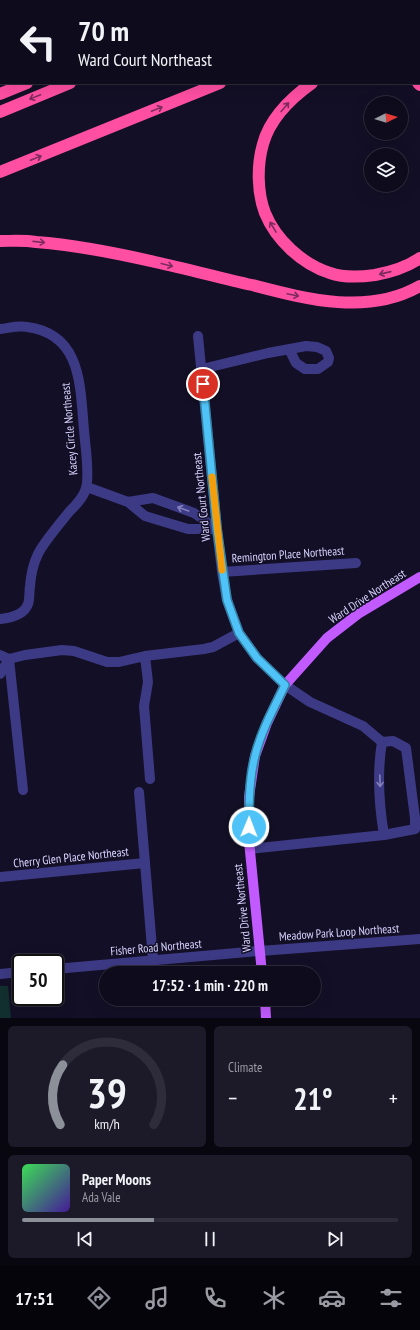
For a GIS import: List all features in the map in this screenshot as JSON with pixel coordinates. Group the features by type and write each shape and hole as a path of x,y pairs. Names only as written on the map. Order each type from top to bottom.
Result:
{"highway":[{"path":"0,94 25,84"},
{"path":"0,112 68,84"},
{"path":"0,172 218,84"},
{"path":"311,84 287,104 275,119 263,142 259,175 260,195 265,213 280,239 293,252 310,264 330,273 347,276 366,277 387,273 412,264 420,258"},
{"path":"0,240 36,241 88,248 327,302 355,303 392,298 420,286"}],"main road":[{"name":"Ward Drive Northeast","path":"261,966 250,848 249,797 255,756 267,723 285,685 327,638 358,614 420,577"},
{"path":"265,1006 266,1018"}],"street":[{"name":"Kacey Circle Northeast","path":"0,329 26,326 44,331 59,339 70,352 76,367 81,391 87,470 87,487 81,499 65,517 39,552 32,568 28,604 20,614 0,619"},
{"name":"Ward Court Northeast","path":"198,336 222,572 227,600 239,633 257,658 285,685 310,702 363,726 382,742"},
{"path":"202,369 289,349"},
{"name":"Kacey Circle Northeast","path":"87,487 128,502 146,516 188,530 217,529"},
{"name":"Kacey Circle Northeast","path":"128,502 153,498 194,513 217,529"},
{"name":"Remington Place Northeast","path":"222,572 356,563"},
{"path":"5,657 62,650 74,651 107,662 119,662 146,656 213,647 239,633"},
{"path":"146,656 148,682 144,706 150,779"},
{"path":"0,674 5,657"},
{"path":"5,657 23,790"},
{"path":"250,848 384,835 415,829 415,818 406,748 393,741 382,742 379,759 381,819 384,835"},
{"name":"Cherry Glen Place Northeast","path":"139,792 153,960"},
{"name":"Cherry Glen Place Northeast","path":"0,877 145,862"},
{"name":"Meadow Park Loop Northeast","path":"260,951 420,939"},
{"name":"Fisher Road Northeast","path":"64,968 260,951"},
{"path":"0,974 12,973"}],"green space":[{"path":"0,986 8,986 11,1018 0,1018"}],"slow traffic":[{"path":"212,477 222,570"}],"route":[{"path":"203,384 217,529 227,600 239,633 257,658 285,685 267,723 255,756 249,797 249,827"}]}
